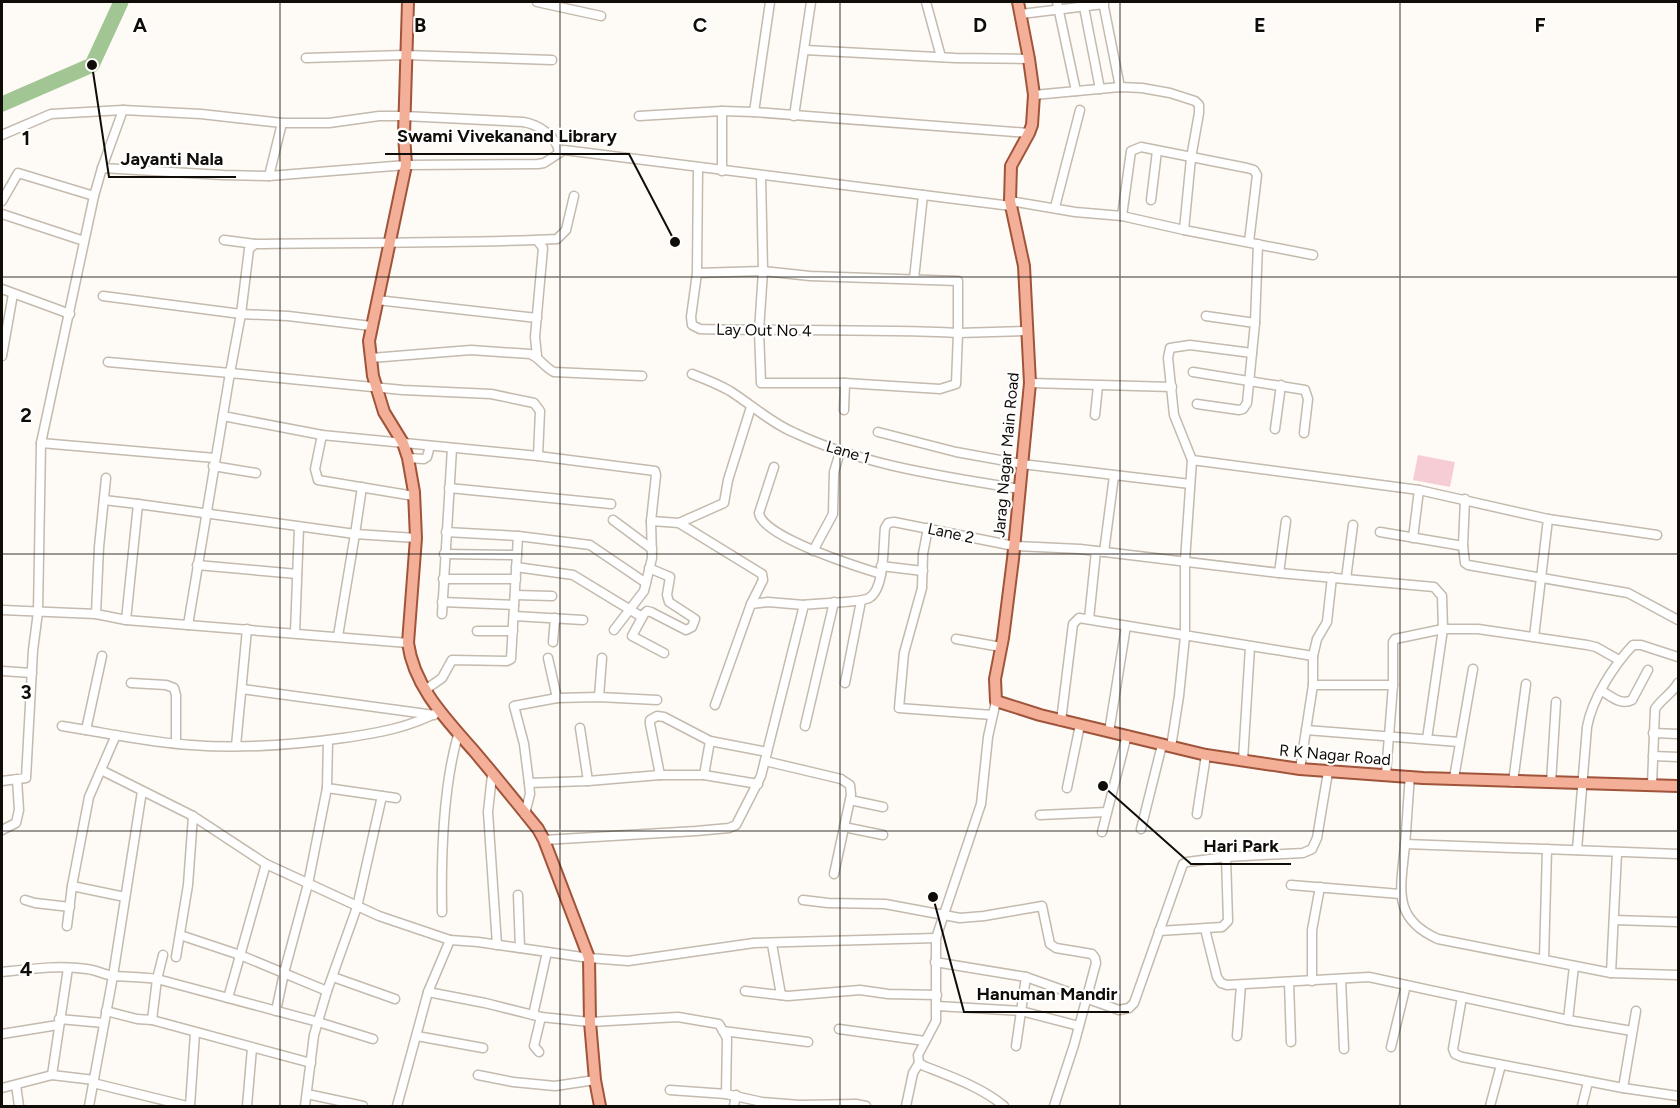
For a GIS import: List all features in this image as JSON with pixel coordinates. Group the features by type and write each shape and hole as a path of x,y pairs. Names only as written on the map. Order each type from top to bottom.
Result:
{"main road":[{"path":"408,2 404,116 406,165 369,341 372,376 384,412 403,443 408,458 414,496 416,538 408,643 410,655 437,713 474,750 538,829 544,840 589,958 590,1022 595,1080 600,1107"},
{"name":"Jarag Nagar Main Road","path":"996,701 995,678 1014,546 1030,383 1024,266 1011,203 1011,166 1029,133 1034,95 1018,2"},
{"name":"R K Nagar Road","path":"996,701 1061,721 1206,755 1300,769 1513,782 1678,786"}],"street":[{"path":"537,2 601,16"},
{"path":"754,112 770,2"},
{"path":"794,116 812,2"},
{"path":"926,2 940,57"},
{"path":"1021,14 1058,6 1104,3 1120,87"},
{"path":"1083,4 1100,89"},
{"path":"1058,6 1076,91"},
{"path":"805,50 1029,59"},
{"path":"306,58 405,55 552,60"},
{"path":"1034,95 1120,87 1155,90 1195,100 1199,105 1199,113 1191,158 1184,230"},
{"path":"2,135 51,114 123,110 201,114 282,123 330,123 379,116 404,116 530,123 550,136 562,151"},
{"path":"2,781 26,778 38,612 41,443 94,195 123,110"},
{"path":"1054,207 1080,110"},
{"path":"722,111 722,171"},
{"path":"639,116 722,111 754,112 1029,133"},
{"path":"269,176 282,123"},
{"path":"1122,216 1131,151 1141,147 1247,168 1255,172 1253,243 1255,323 1247,404 1239,410 1197,404"},
{"path":"102,168 269,176 406,165 538,164 562,151 589,152 761,176 1122,216 1313,255"},
{"path":"1151,200 1157,151"},
{"name":"Lay Out No 4","path":"698,168 697,273 691,317 692,325 700,329 895,330 958,333 1027,331"},
{"path":"2,201 18,172 94,195"},
{"path":"697,273 764,272 810,276 958,281 956,384 940,390 845,383 761,383 759,330 764,272 761,176"},
{"path":"914,279 923,195"},
{"path":"224,240 255,244 557,239 566,230 574,196"},
{"path":"2,214 84,241"},
{"path":"542,240 535,337 537,356 548,369 554,372 642,376"},
{"path":"188,625 196,566 241,314 249,249 255,244"},
{"path":"2,289 70,314"},
{"path":"2,356 5,323 13,294"},
{"path":"103,296 241,314 288,316 371,326"},
{"path":"377,300 537,318"},
{"path":"1206,316 1255,323"},
{"path":"1141,829 1179,696 1185,636 1185,561 1192,460 1174,415 1167,352 1174,346 1190,345 1252,353"},
{"path":"371,358 471,350 537,356"},
{"path":"108,362 377,388 491,394 534,403 540,411 538,456"},
{"path":"1194,372 1305,390 1308,394 1304,433"},
{"name":"Lane 1","path":"692,374 715,383 793,433 840,452 907,469 1020,489"},
{"path":"844,410 845,383"},
{"path":"1030,383 1172,387"},
{"path":"1275,429 1281,385"},
{"path":"1095,415 1098,386"},
{"path":"679,523 724,503 728,480 751,407"},
{"path":"223,416 322,435 538,456 655,471 658,521 652,549 656,571"},
{"path":"878,432 956,452 1022,464 1190,484"},
{"path":"322,435 315,470 318,480 414,496"},
{"path":"41,443 214,462 256,473"},
{"path":"408,458 424,459 427,457 430,446"},
{"path":"442,614 452,448"},
{"path":"813,551 833,514 834,472 840,452"},
{"path":"1192,460 1419,490 1548,519 1657,535"},
{"path":"774,467 759,513 766,525 813,551 881,570 922,572"},
{"path":"1089,619 1114,476"},
{"path":"96,614 106,478"},
{"path":"338,636 362,487"},
{"path":"449,488 611,504"},
{"path":"1413,538 1419,490"},
{"path":"1465,499 1463,546 1465,563 1468,565 1628,593 1678,620"},
{"path":"104,500 355,534 416,538"},
{"path":"126,620 138,504"},
{"path":"1534,637 1548,519"},
{"path":"614,520 652,549"},
{"path":"1279,573 1286,520"},
{"path":"658,521 679,523 762,574 764,580 751,604 715,705"},
{"name":"Lane 2","path":"881,570 885,528 888,523 894,522 1014,546 1100,552 1279,573 1434,587 1442,596 1443,629 1427,739"},
{"path":"1346,579 1353,525"},
{"path":"295,633 299,527"},
{"path":"928,528 923,554 922,588 904,653 899,708 992,715"},
{"path":"446,532 518,536 590,545 646,583"},
{"path":"1380,532 1463,546"},
{"path":"425,690 442,678 452,660 507,661 511,659 518,536"},
{"path":"444,554 517,555"},
{"path":"196,566 297,574"},
{"path":"516,567 573,575 636,613"},
{"path":"751,604 768,602 804,605 861,601 874,594 881,570"},
{"path":"656,571 646,583 636,613 633,633 634,638 664,653"},
{"path":"614,630 636,613 647,611 686,630 692,627 695,622 694,616 669,602 670,577 656,571"},
{"path":"1300,769 1313,685 1312,656 1317,639 1327,622 1332,577"},
{"path":"443,579 516,579"},
{"path":"515,595 552,596"},
{"path":"845,683 861,601"},
{"path":"442,602 514,605"},
{"path":"805,726 834,602"},
{"path":"544,840 729,828 736,825 758,784 804,605"},
{"path":"2,610 96,614 126,620 408,643"},
{"path":"514,616 583,620"},
{"path":"554,642 555,618"},
{"path":"1061,721 1073,624 1079,618 1312,656"},
{"path":"1109,732 1126,626"},
{"path":"236,746 246,629"},
{"path":"1386,774 1395,639 1443,629 1478,629 1587,645 1596,647 1619,660"},
{"path":"477,631 513,631"},
{"path":"956,639 1001,647"},
{"path":"1577,850 1588,717 1619,660 1633,645 1678,657"},
{"path":"1243,760 1250,647"},
{"path":"87,730 102,656"},
{"path":"548,658 557,698"},
{"path":"599,697 602,658"},
{"path":"1454,778 1473,669"},
{"path":"2,670 32,673"},
{"path":"1602,691 1622,702 1628,702 1632,700 1648,670"},
{"path":"131,683 166,685 174,688 176,743"},
{"path":"1652,785 1655,709 1659,702 1674,692 1678,683"},
{"path":"1513,782 1526,684"},
{"path":"1313,685 1393,685"},
{"path":"242,689 437,713"},
{"path":"525,814 530,783 524,744 514,706 557,698 599,697 657,700"},
{"path":"906,1107 913,1073 919,1063 918,1055 932,1031 937,1006 936,938 981,804 992,715 996,701"},
{"path":"1551,783 1556,702"},
{"path":"62,726 176,743 236,746 282,745 384,732 418,722 437,713"},
{"path":"660,775 650,724 652,717 657,716 664,717 710,741 842,779 851,788 850,800 834,874"},
{"path":"1067,788 1080,725"},
{"path":"580,728 588,781"},
{"path":"1306,730 1459,742"},
{"path":"1653,733 1678,734"},
{"path":"68,926 72,886 89,796 116,735"},
{"path":"441,912 441,867 452,760 458,735"},
{"path":"1102,832 1127,735"},
{"path":"276,1011 308,885 327,788 328,740"},
{"path":"704,775 710,741"},
{"path":"1197,814 1206,755"},
{"path":"1653,756 1678,757"},
{"path":"101,770 193,816 266,864 308,885 357,907 450,940 628,961 754,943 936,938"},
{"path":"935,962 1026,977 1119,1010 1129,1008 1134,1003 1183,864 1226,857 1303,853 1312,849 1317,838 1328,772"},
{"path":"492,775 488,812 498,945"},
{"path":"530,783 660,775 704,775 758,784"},
{"path":"1410,776 1400,894 1412,923 1424,933 1438,939 1611,974 1678,975"},
{"path":"2,830 16,823 20,810 17,780"},
{"path":"327,788 396,798"},
{"path":"89,1107 113,976 142,791"},
{"path":"305,1107 318,1022 357,907 381,796"},
{"path":"850,800 883,807"},
{"path":"1040,815 1107,812"},
{"path":"176,957 188,885 193,816"},
{"path":"844,827 883,835"},
{"path":"1405,844 1678,854"},
{"path":"1544,959 1547,849"},
{"path":"1611,974 1617,853"},
{"path":"1159,930 1222,927 1228,921 1226,857"},
{"path":"228,998 266,864"},
{"path":"1291,885 1400,894"},
{"path":"72,886 125,897"},
{"path":"1312,981 1312,930 1320,887"},
{"path":"518,895 520,948"},
{"path":"25,900 70,907"},
{"path":"803,900 885,904 960,918 1042,906 1050,944 1056,948 1092,954 1096,963 1054,1107"},
{"path":"1614,920 1678,922"},
{"path":"1205,929 1217,977 1221,983 1241,985 1369,977 1568,1020 1632,1031"},
{"path":"180,934 240,955 327,991"},
{"path":"396,1107 428,992 450,940"},
{"path":"772,944 781,995"},
{"path":"539,1052 534,1046 547,952"},
{"path":"152,1020 157,979 163,955"},
{"path":"1568,1020 1574,966"},
{"path":"2,972 44,967 68,968 88,969 113,976 157,979 373,1039"},
{"path":"51,1075 68,968"},
{"path":"333,977 395,999"},
{"path":"1016,1046 1026,977"},
{"path":"1341,979 1344,1049"},
{"path":"1289,982 1291,1042"},
{"path":"1237,1036 1241,985"},
{"path":"1391,1047 1406,985"},
{"path":"745,991 788,996 860,990 888,994 937,995"},
{"path":"428,992 537,1016 590,1022 678,1017 719,1024 727,1038 726,1094"},
{"path":"1462,998 1454,1042 1455,1054 1588,1082 1678,1096"},
{"path":"937,1006 1021,1011 1079,1026"},
{"path":"106,1011 137,1019 152,1020 311,1063"},
{"path":"1623,1088 1636,1011"},
{"path":"2,1034 59,1022 104,1023"},
{"path":"839,1029 925,1041"},
{"path":"723,1031 808,1042"},
{"path":"2,1088 51,1075 94,1082 188,1107 195,1033"},
{"path":"417,1036 483,1048"},
{"path":"247,1107 252,1048"},
{"path":"919,1063 989,1095 1004,1107"},
{"path":"1490,1107 1501,1065"},
{"path":"478,1076 555,1086 595,1080"},
{"path":"1582,1107 1588,1082"},
{"path":"16,1085 19,1107"},
{"path":"670,1090 736,1095 762,1102 800,1105 856,1104 866,1107"},
{"path":"307,1094 363,1107"},
{"path":"734,1107 736,1095"}],"shaded area":[{"path":"1418,455 1455,462 1450,487 1413,480"}],"waterway":[{"path":"2,104 92,65 121,2"}],"place":[{"name":"Jayanti Nala","path":"92,65"},
{"name":"Swami Vivekanand Library","path":"675,242"},
{"name":"Hari Park","path":"1103,786"},
{"name":"Hanuman Mandir","path":"933,897"}]}
